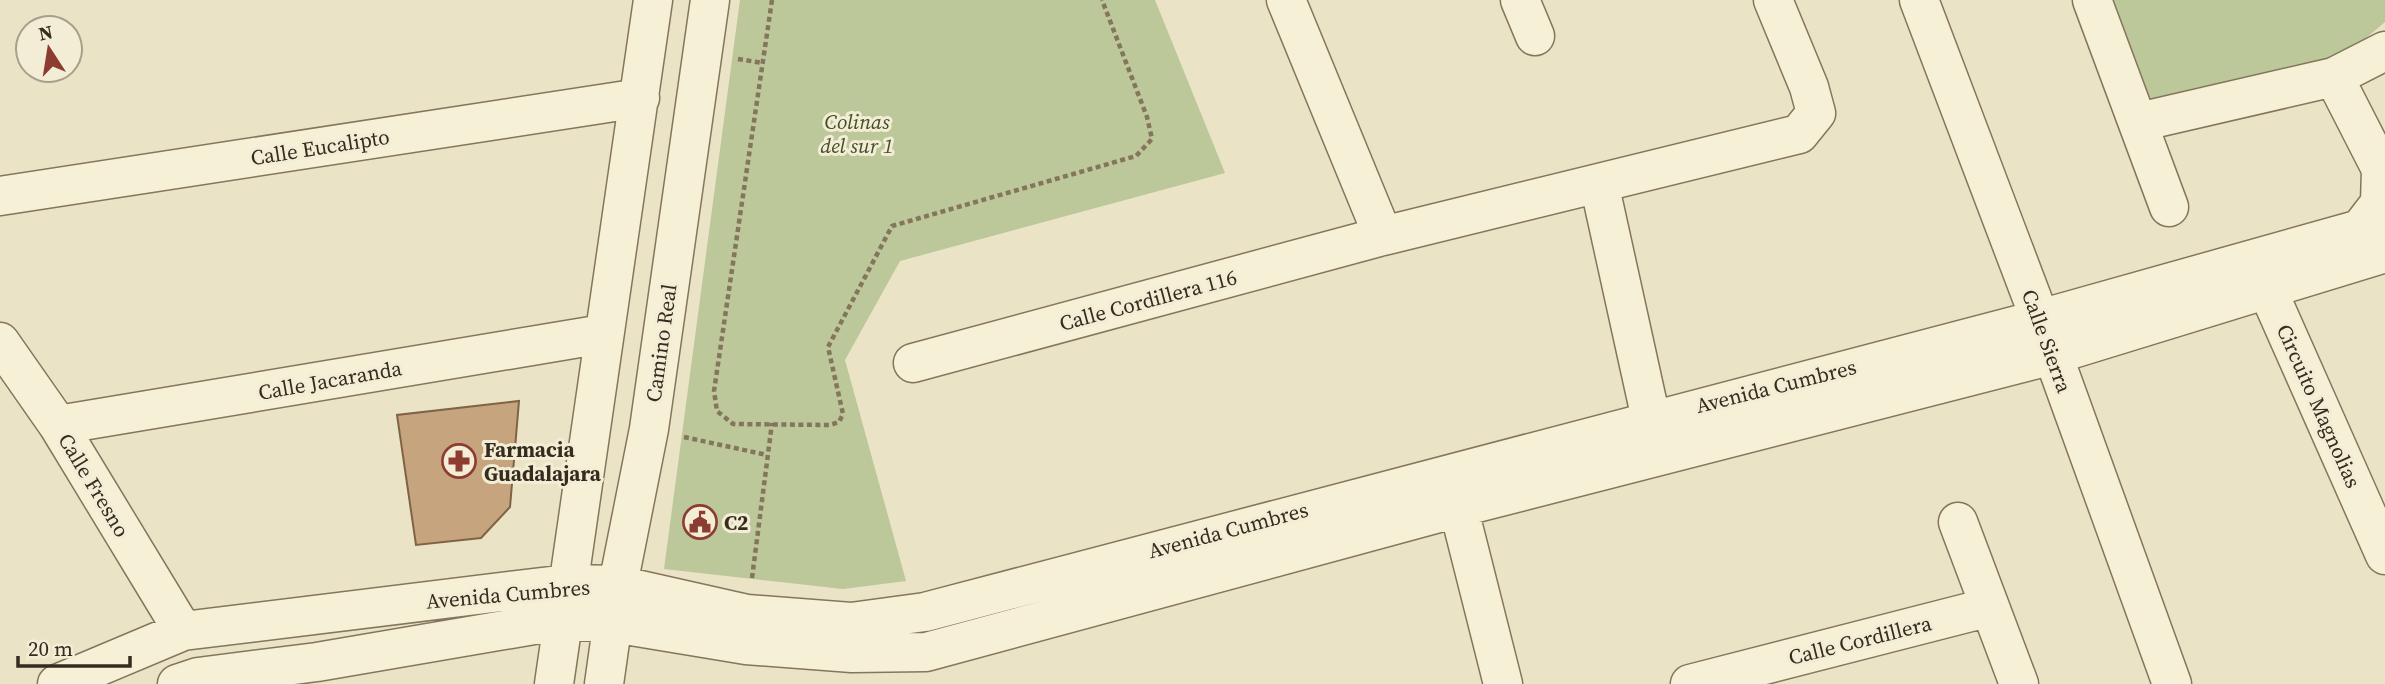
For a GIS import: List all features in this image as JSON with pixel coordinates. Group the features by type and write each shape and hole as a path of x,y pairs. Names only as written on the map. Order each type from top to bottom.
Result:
{"street":[{"path":"554,684 653,0"},
{"name":"Camino Real","path":"604,684 618,585 649,429 710,0"},
{"path":"1286,0 1383,236"},
{"path":"1520,0 1535,36"},
{"name":"Calle Cordillera 116","path":"912,363 1383,236 1799,134 1816,113 1810,87 1773,0"},
{"name":"Calle Sierra","path":"1919,0 2040,319 2172,684"},
{"path":"2092,0 2169,207"},
{"path":"2139,122 2334,78 2383,60"},
{"path":"2334,78 2383,168 2377,233"},
{"name":"Calle Eucalipto","path":"0,196 640,98"},
{"path":"1599,183 1651,419"},
{"name":"Avenida Cumbres","path":"57,684 183,631 565,602 613,623 746,645 850,668 926,652 1461,507 2053,355 2263,273 2377,233"},
{"name":"Avenida Cumbres","path":"177,684 198,677 315,673 618,585 747,614 851,622 925,612 1449,472 2040,319 2263,273"},
{"name":"Circuito Magnolias","path":"2263,273 2385,555"},
{"name":"Calle Jacaranda","path":"58,425 603,334"},
{"name":"Calle Fresno","path":"0,342 58,425 183,631"},
{"path":"1449,472 1461,507 1503,684"},
{"path":"1958,522 2019,684"},
{"name":"Calle Cordillera","path":"1690,684 1990,607"}],"path":[{"path":"772,0 714,391 717,411 733,424 830,425 839,422 842,414 828,347 892,226 1136,156 1152,139 1147,117 1102,0"},
{"path":"747,614 772,423"},
{"path":"649,429 767,455"}],"green space":[{"name":"Colinas del sur 1","path":"740,0 1155,0 1225,173 900,261 845,360 906,581 843,589 664,569"},
{"path":"2109,0 2385,0 2385,22 2359,44 2320,68 2161,105 2143,97"}],"building":[{"name":"Farmacia Guadalajara","path":"519,401 510,507 481,538 416,545 397,415"}],"place":[{"name":"Farmacia Guadalajara","path":"459,461"},
{"name":"C2","path":"700,522"}]}
